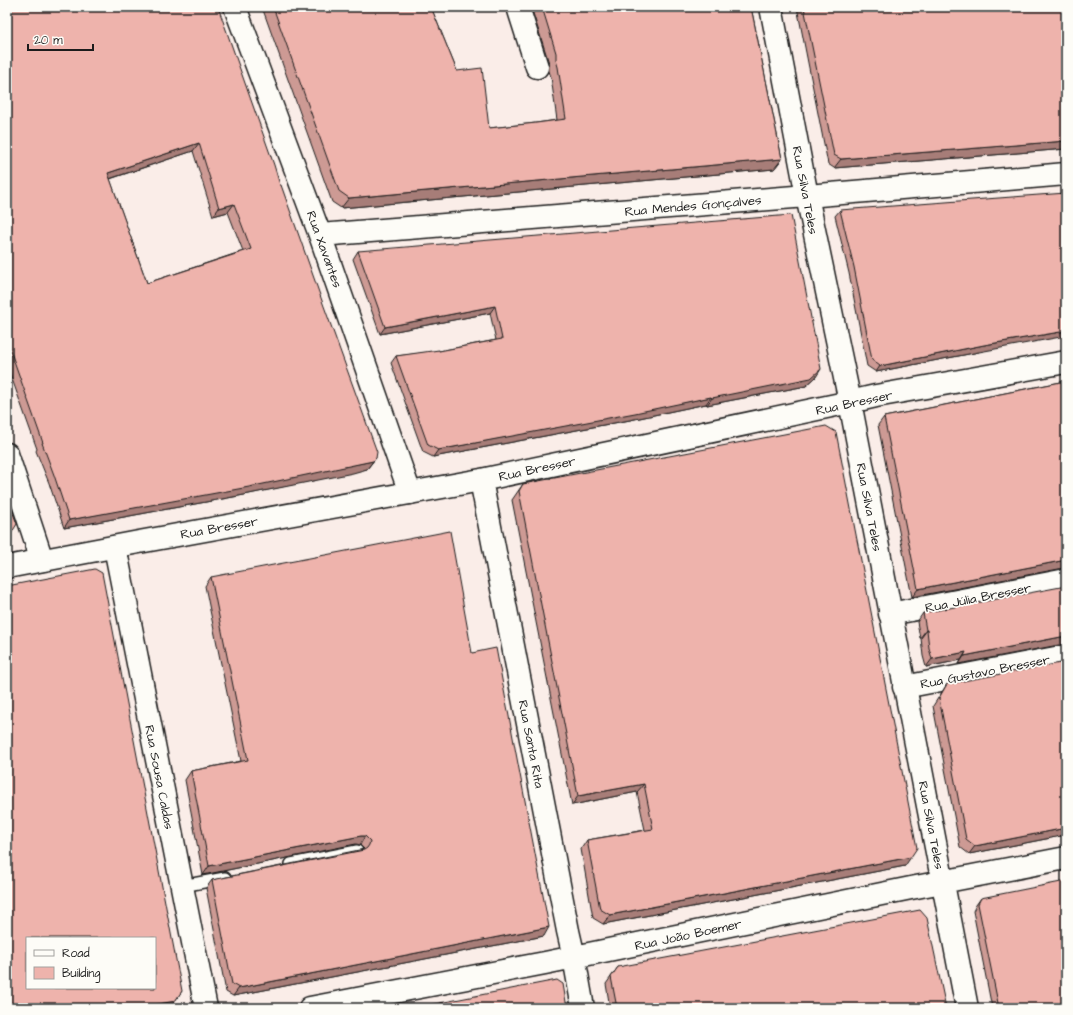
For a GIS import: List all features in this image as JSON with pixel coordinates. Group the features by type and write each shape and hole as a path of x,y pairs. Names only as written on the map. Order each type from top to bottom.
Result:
{"main road":[{"name":"Rua Xavantes","path":"235,7 320,235 410,493"},
{"path":"518,7 537,67"},
{"name":"Rua Silva Teles","path":"771,7 850,402 967,1008"},
{"name":"Rua Mendes Gonçalves","path":"320,235 1066,174"},
{"name":"Rua Bresser","path":"7,567 481,480 876,396 1066,362"},
{"path":"7,454 42,560"},
{"name":"Rua Santa Rita","path":"481,480 583,1008"},
{"name":"Rua Sousa Caldas","path":"115,547 206,1008"},
{"name":"Rua Júlia Bresser","path":"890,614 1066,580"},
{"name":"Rua Gustavo Bresser","path":"904,686 1066,656"},
{"name":"Rua João Boemer","path":"310,1008 574,957 1066,858"}],"lane":[{"path":"281,866 357,851"},
{"path":"182,886 235,876"}],"building":[{"path":"7,7 218,7 280,185 377,452 376,458 373,461 249,487 69,520 7,341","holes":["199,143 219,208 234,204 251,249 147,283 108,173"]},
{"path":"273,7 431,7 457,71 482,68 489,128 566,119 556,53 542,7 751,7 782,159 349,198 339,191"},
{"path":"804,7 1066,7 1066,141 841,159 834,155"},
{"path":"1066,193 1066,331 984,345 880,366 872,360 854,267 840,210"},
{"path":"791,215 821,369 811,378 438,450 428,445 396,356 439,351 502,339 495,306 385,327 358,251"},
{"path":"1066,381 1066,560 918,589 884,417"},
{"path":"826,426 836,432 917,848 911,857 610,915 600,909 587,840 653,829 644,784 578,796 519,491 523,484"},
{"path":"7,497 17,524 12,532 7,533"},
{"path":"450,531 472,653 496,648 549,927 239,988 232,984 212,880 364,850 369,845 370,841 365,836 361,836 209,866 191,771 248,760 211,577"},
{"path":"95,569 102,573 182,991 175,1001 138,1008 7,1008 7,586"},
{"path":"1066,586 1066,636 964,656 966,652 932,659 923,613"},
{"path":"1066,662 1066,828 975,846 966,839 939,698 947,684"},
{"path":"1066,881 1066,1008 999,1008 978,904 981,898"},
{"path":"920,910 927,918 946,1008 617,1008 611,977 618,967"},
{"path":"557,980 563,984 567,1008 414,1008"}]}
